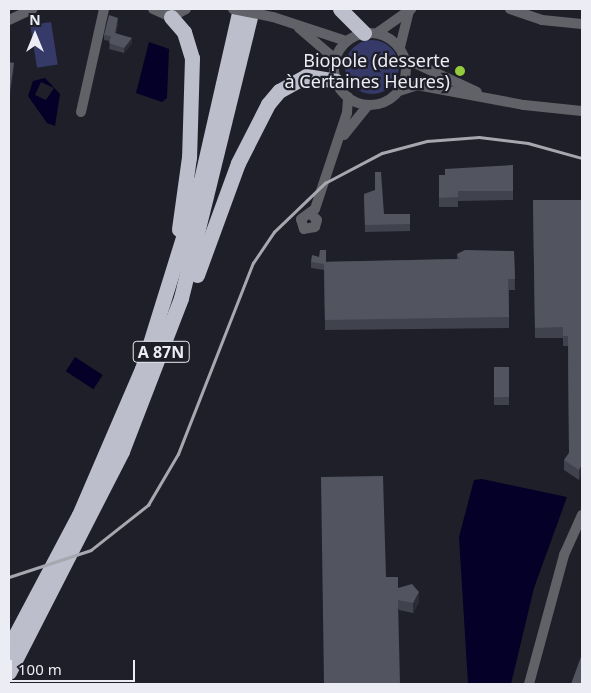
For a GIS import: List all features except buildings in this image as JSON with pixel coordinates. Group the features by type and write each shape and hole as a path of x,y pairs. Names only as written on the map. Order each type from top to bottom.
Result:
{"highway":[{"name":"A 87N","path":"9,647 109,450 174,299 240,9"},
{"name":"A 87N","path":"9,672 122,451 174,299 252,9"},
{"path":"340,9 371,33"},
{"path":"171,17 189,44 192,77 189,157 180,221 165,281 174,299 194,283 238,163 268,104 280,91 306,76 336,81"}],"street":[{"path":"9,20 33,9"},
{"path":"81,112 104,9"},
{"path":"153,9 171,17 186,9"},
{"path":"233,9 273,17 346,41 371,33 410,10"},
{"path":"510,9 542,20 582,24"},
{"path":"400,47 410,10"},
{"path":"292,23 335,59"},
{"path":"346,41 335,59 336,81 348,97 368,105 385,102 399,91 405,82 406,59 400,47 371,33"},
{"path":"406,59 495,100"},
{"path":"399,91 417,85 495,100 582,111"},
{"path":"311,214 338,144 348,97"},
{"path":"338,144 368,105"},
{"path":"529,684 557,578 582,515"}],"shaded area":[{"path":"51,22 58,64 37,68 30,25"},
{"path":"372,40 382,42 391,48 397,57 399,67 397,77 391,86 382,92 372,94 362,92 353,86 347,77 345,67 347,57 353,48 362,42"},
{"path":"149,42 169,49 167,98 162,102 136,93"},
{"path":"45,78 60,94 55,126 47,123 28,96 33,81","holes":["41,82 54,88 46,100 35,95"]},
{"path":"75,357 103,375 93,389 66,371"},
{"path":"482,479 567,497 534,588 511,684 468,684 459,537 474,480"}],"railway":[{"path":"9,577 91,550 148,505 178,454 253,263 274,232 325,183 382,153 427,141 479,137 528,143 582,158"}],"place":[{"name":"Biopole (desserte à Certaines Heures)","path":"460,71"}]}
